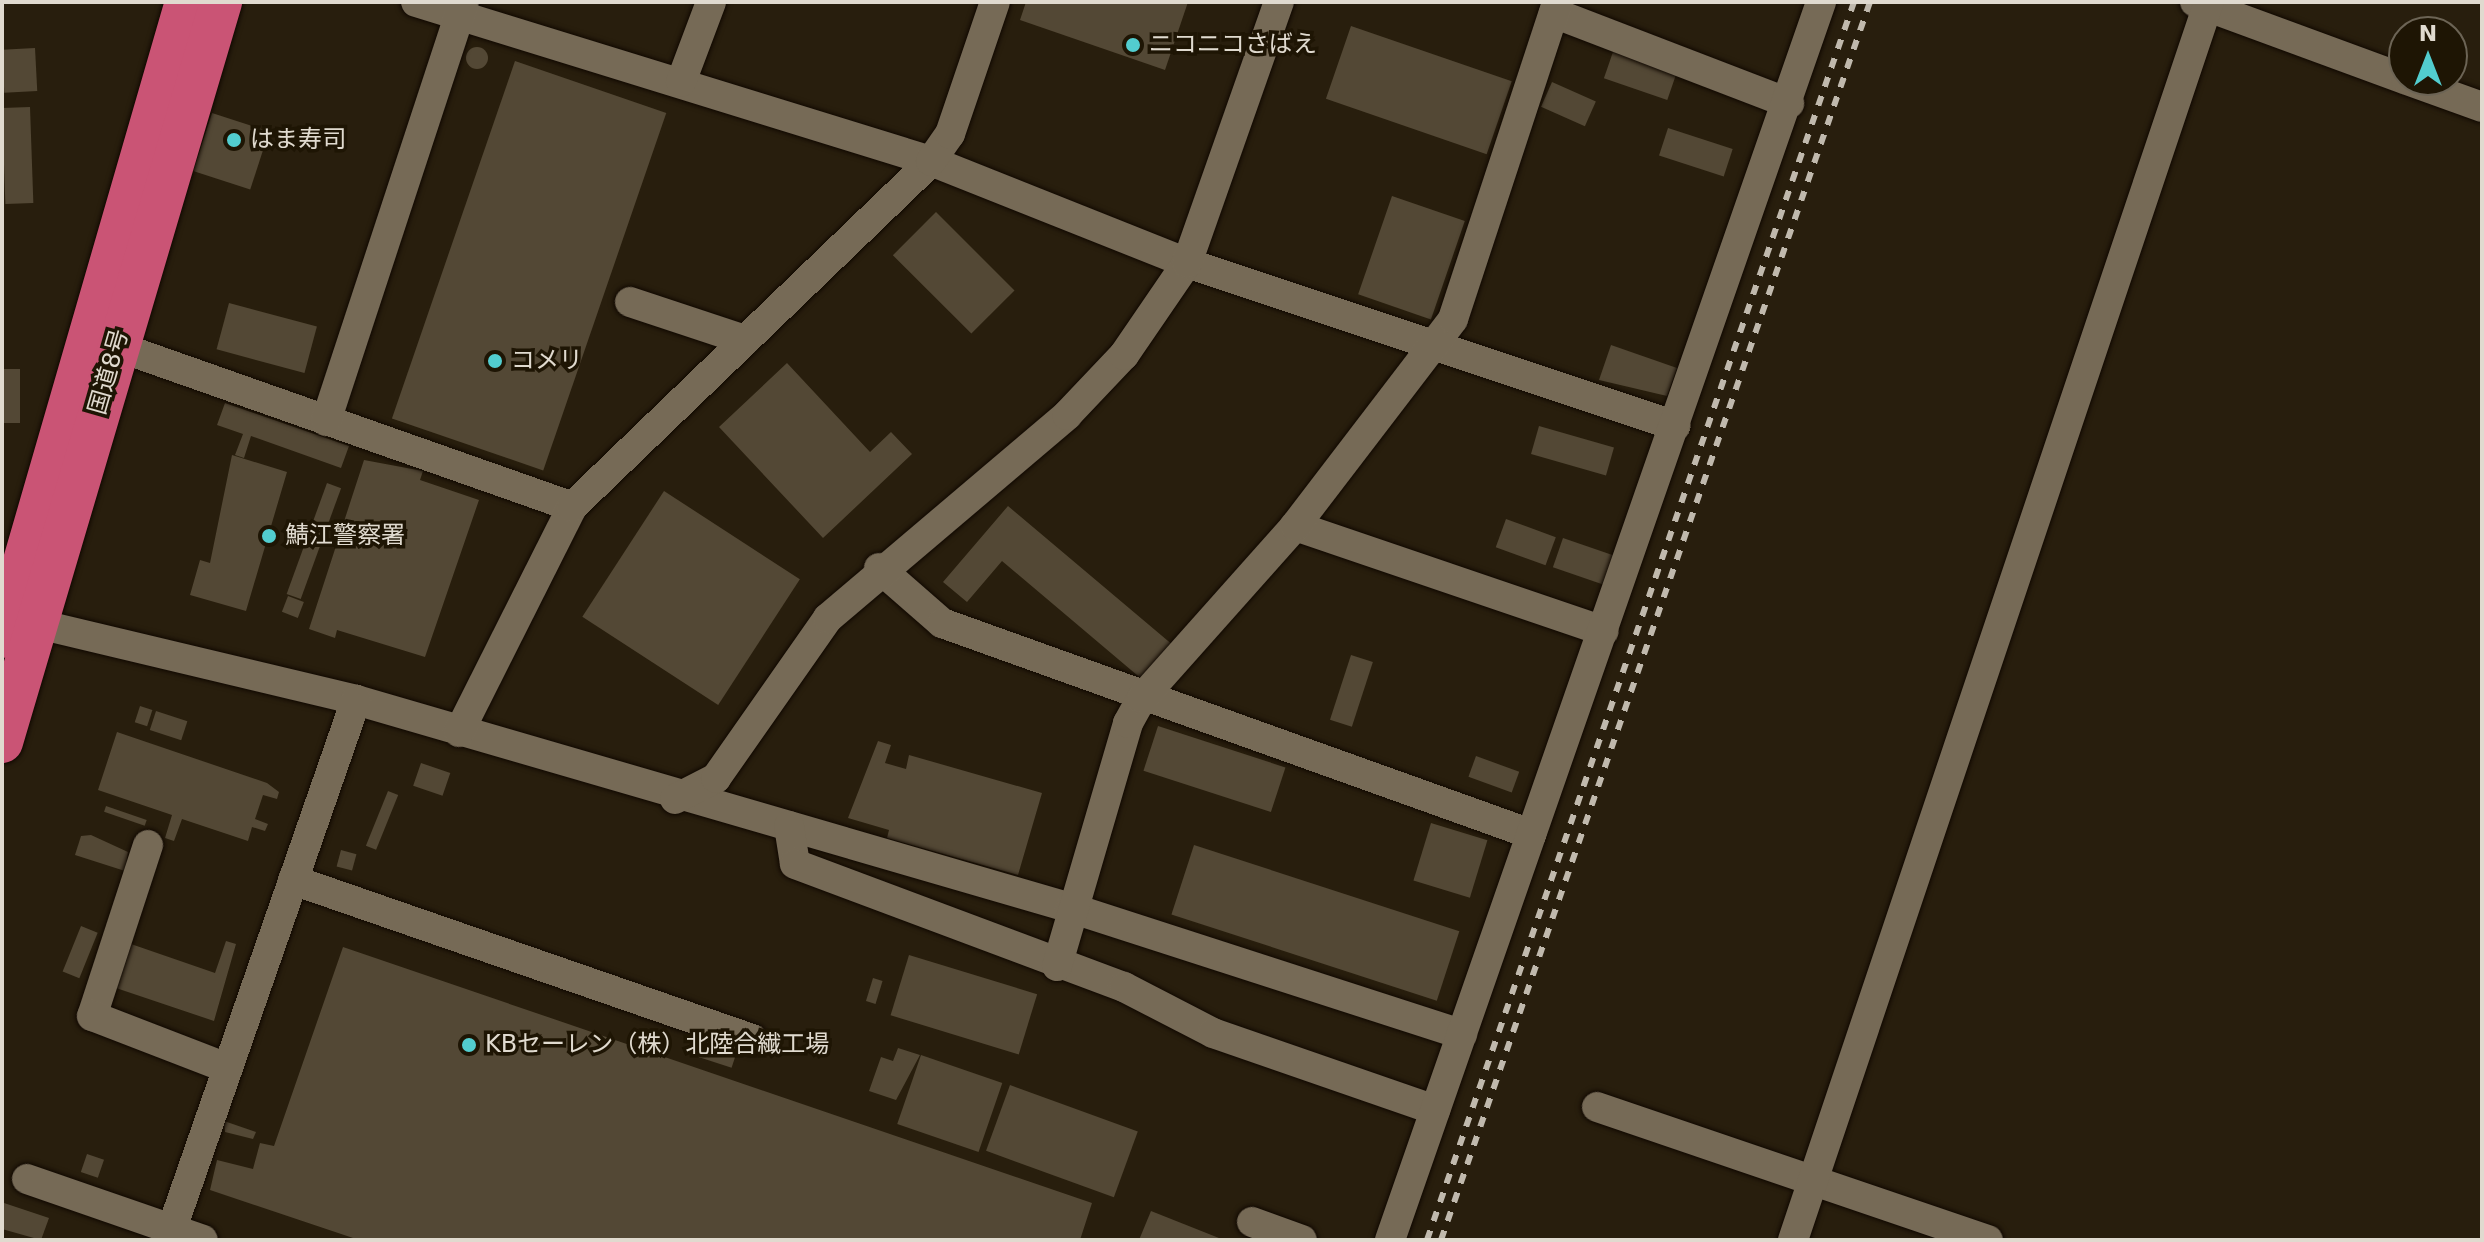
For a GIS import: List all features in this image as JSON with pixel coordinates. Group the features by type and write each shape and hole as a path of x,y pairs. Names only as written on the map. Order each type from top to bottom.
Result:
{"highway":[{"name":"国道8号","path":"2,742 20,631 186,2"},
{"name":"国道8号","path":"20,631 116,346 221,2"}],"street":[{"path":"416,2 462,7 681,82 931,161 1187,263 1439,341 1676,426"},
{"path":"681,82 711,2"},
{"path":"459,732 572,507 931,161 950,134 995,2"},
{"path":"675,799 716,778 828,618 879,568 1067,415 1124,355 1187,263 1279,2"},
{"path":"1390,1240 1789,103 1821,2"},
{"path":"1793,1240 2204,4 2388,72"},
{"path":"326,421 462,7"},
{"path":"1057,966 1071,908 1142,698 1295,526 1453,319 1555,7 1789,103"},
{"path":"2452,96 2482,107"},
{"path":"630,302 745,340"},
{"path":"116,346 572,507"},
{"path":"1295,526 1604,631"},
{"path":"879,568 942,623 1142,698 1531,834"},
{"path":"20,631 356,700 675,799 789,826 1071,908 1462,1034"},
{"path":"170,1235 356,700"},
{"path":"789,826 795,864 1057,966 1124,987 1213,1033 1435,1110"},
{"path":"148,845 92,1016 227,1068"},
{"path":"293,880 752,1039"},
{"path":"1597,1107 1988,1240"},
{"path":"27,1179 170,1235 203,1240"},
{"path":"1252,1222 1302,1240"}],"building":[{"name":"ニコニコさばえ","path":"1026,2 1188,2 1165,70 1020,20"},
{"path":"1351,26 1512,81 1487,154 1326,99"},
{"path":"473,47 481,47 488,58 481,69 473,69 466,62 466,54"},
{"path":"35,48 37,91 4,93 2,50"},
{"path":"1614,49 1677,71 1667,100 1604,78"},
{"path":"515,61 666,113 543,470 392,418"},
{"path":"1552,82 1596,102 1585,126 1541,107"},
{"path":"30,107 33,203 5,204 2,108"},
{"path":"212,113 269,132 250,190 193,171"},
{"path":"1668,128 1733,149 1724,177 1659,156"},
{"path":"1392,196 1465,221 1431,319 1358,294"},
{"path":"936,212 1014,290 971,334 893,255"},
{"path":"229,303 317,327 304,373 217,349"},
{"path":"1611,345 1677,368 1667,396 1599,380"},
{"path":"787,363 870,452 891,432 912,454 823,538 719,427"},
{"path":"2,369 20,369 20,423 2,423"},
{"path":"225,403 349,446 341,468 251,436 244,458 235,455 243,434 217,425"},
{"path":"1539,426 1614,447 1606,475 1531,454"},
{"path":"232,455 287,472 246,611 190,595 200,560 210,563"},
{"path":"364,460 423,471 420,480 479,500 425,657 337,630 335,638 309,629"},
{"path":"327,483 341,488 301,599 287,594"},
{"path":"664,491 800,579 718,705 582,617"},
{"path":"1008,506 1174,646 1144,681 1002,561 967,602 943,582"},
{"path":"1506,519 1556,537 1546,565 1496,547"},
{"path":"1563,538 1613,555 1603,585 1553,567"},
{"path":"288,596 304,602 298,618 282,612"},
{"path":"1351,655 1373,662 1352,727 1330,720"},
{"path":"140,706 152,710 147,726 135,722"},
{"path":"156,711 187,721 181,740 150,730"},
{"path":"1158,726 1285,767 1271,812 1143,771"},
{"path":"117,732 267,783 279,792 277,799 263,795 255,819 268,824 265,831 252,827 248,841 182,819 174,841 165,838 172,815 98,790"},
{"path":"878,741 891,745 885,763 906,769 909,755 1042,793 1018,875 887,838 889,830 848,818"},
{"path":"1476,756 1519,772 1512,792 1468,777"},
{"path":"421,763 450,773 442,796 413,786"},
{"path":"388,791 398,795 376,850 366,846"},
{"path":"106,806 147,820 145,826 104,812"},
{"path":"1431,823 1487,840 1470,898 1413,880"},
{"path":"91,835 128,852 125,871 75,855 81,836"},
{"path":"1194,845 1459,931 1437,1001 1171,914"},
{"path":"341,850 356,854 352,871 337,866"},
{"path":"81,926 98,933 79,978 63,971"},
{"path":"226,941 236,944 214,1021 116,988 131,944 215,973"},
{"name":"KBセーレン（株）北陸合繊工場","path":"343,947 1092,1203 1080,1240 359,1240 210,1190 217,1160 253,1169 260,1143 274,1146"},
{"path":"909,955 1037,994 1019,1054 891,1015"},
{"path":"873,978 883,981 876,1004 866,1001"},
{"path":"701,1039 737,1051 732,1068 695,1056"},
{"path":"898,1048 920,1055 896,1100 869,1091 881,1057 893,1061"},
{"path":"921,1055 1002,1083 979,1152 897,1124"},
{"path":"1010,1085 1138,1132 1114,1197 986,1151"},
{"path":"224,1121 256,1132 253,1139 225,1132"},
{"path":"87,1154 104,1160 98,1178 81,1172"},
{"path":"4,1203 49,1218 41,1240 2,1229"},
{"path":"1151,1211 1224,1240 1139,1240"}],"railway":[{"path":"1427,1240 1854,2"},
{"path":"1441,1240 1870,2"}],"place":[{"name":"ニコニコさばえ","path":"1133,45"},
{"name":"はま寿司","path":"234,140"},
{"name":"コメリ","path":"495,361"},
{"name":"鯖江警察署","path":"269,536"},
{"name":"KBセーレン（株）北陸合繊工場","path":"469,1045"}]}
